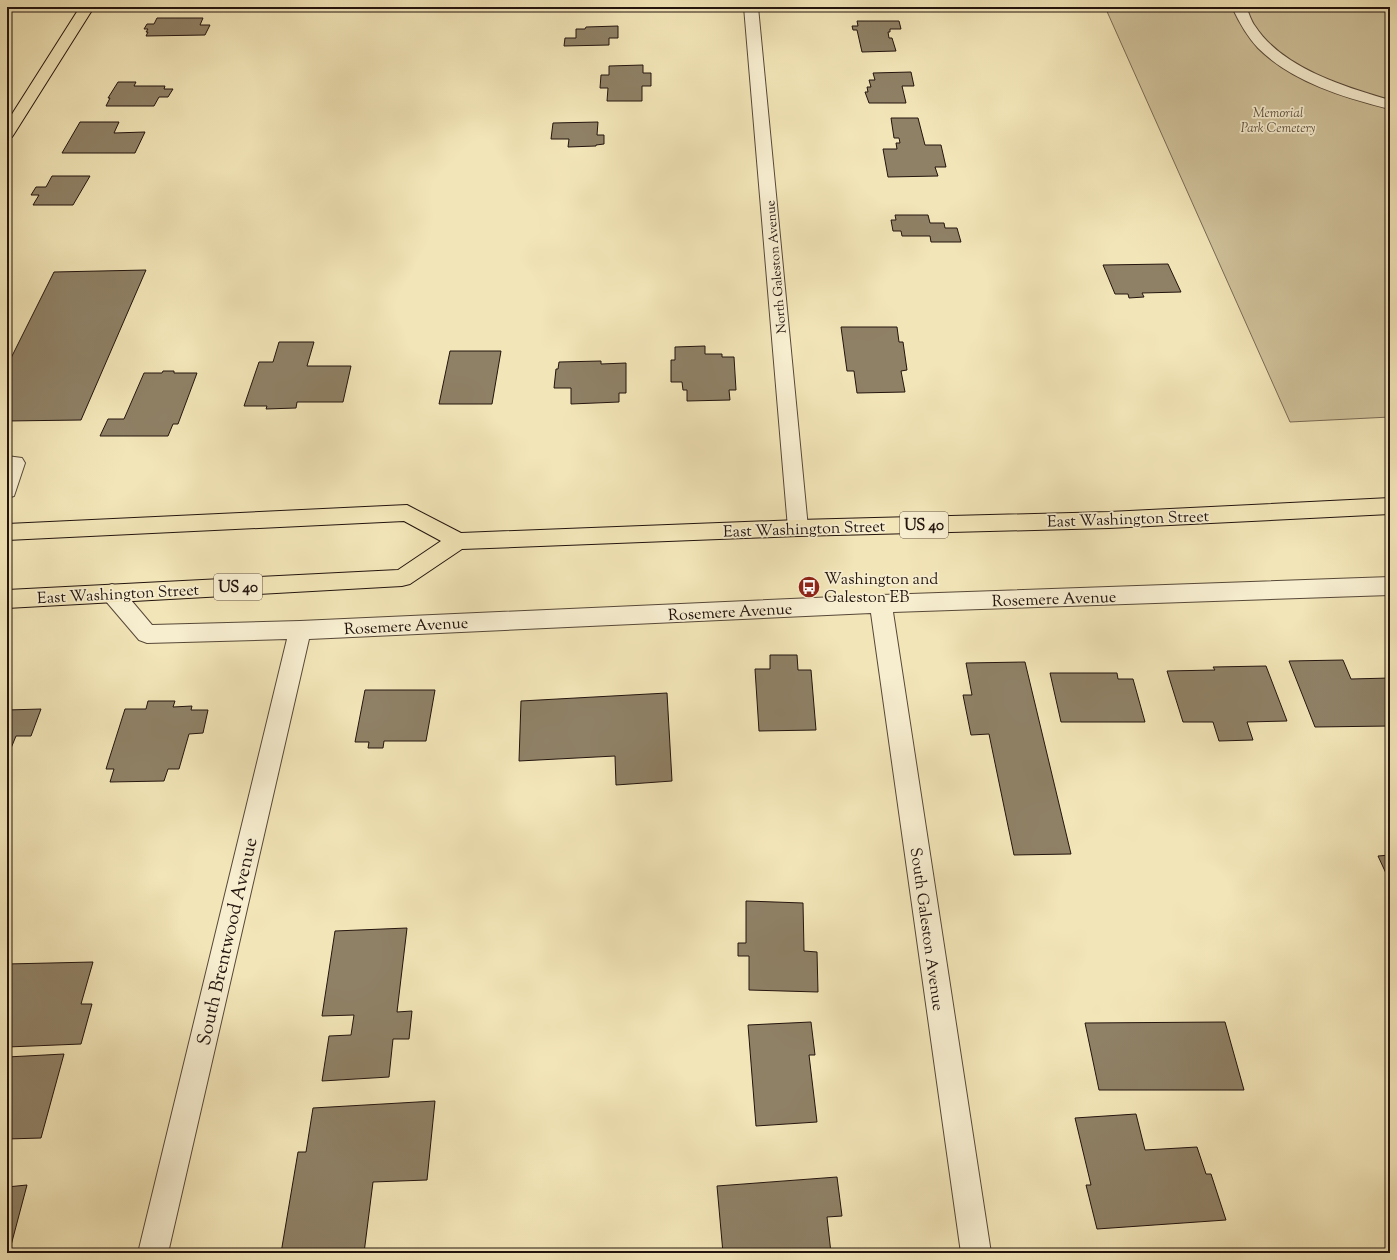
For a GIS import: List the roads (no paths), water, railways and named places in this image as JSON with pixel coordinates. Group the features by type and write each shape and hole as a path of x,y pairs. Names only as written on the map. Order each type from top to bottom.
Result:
{"main road":[{"path":"7,134 87,7"},
{"name":"East Washington Street","path":"7,599 402,578 458,541 798,528 1110,520 1390,506"},
{"path":"7,532 407,513 458,541"}],"street":[{"name":"North Galeston Avenue","path":"751,7 798,528"},
{"path":"1239,7 1243,20 1260,42 1290,66 1341,91 1390,105"},
{"path":"7,463 15,463 7,491"},
{"name":"Rosemere Avenue","path":"112,593 147,634 300,630 881,604 1390,586"},
{"name":"South Galeston Avenue","path":"881,604 976,1253"},
{"name":"South Brentwood Avenue","path":"153,1253 300,630"}],"place":[{"name":"Washington and Galeston EB","path":"809,587"}],"park label":[{"name":"Memorial Park Cemetery","path":"1278,120"}]}
